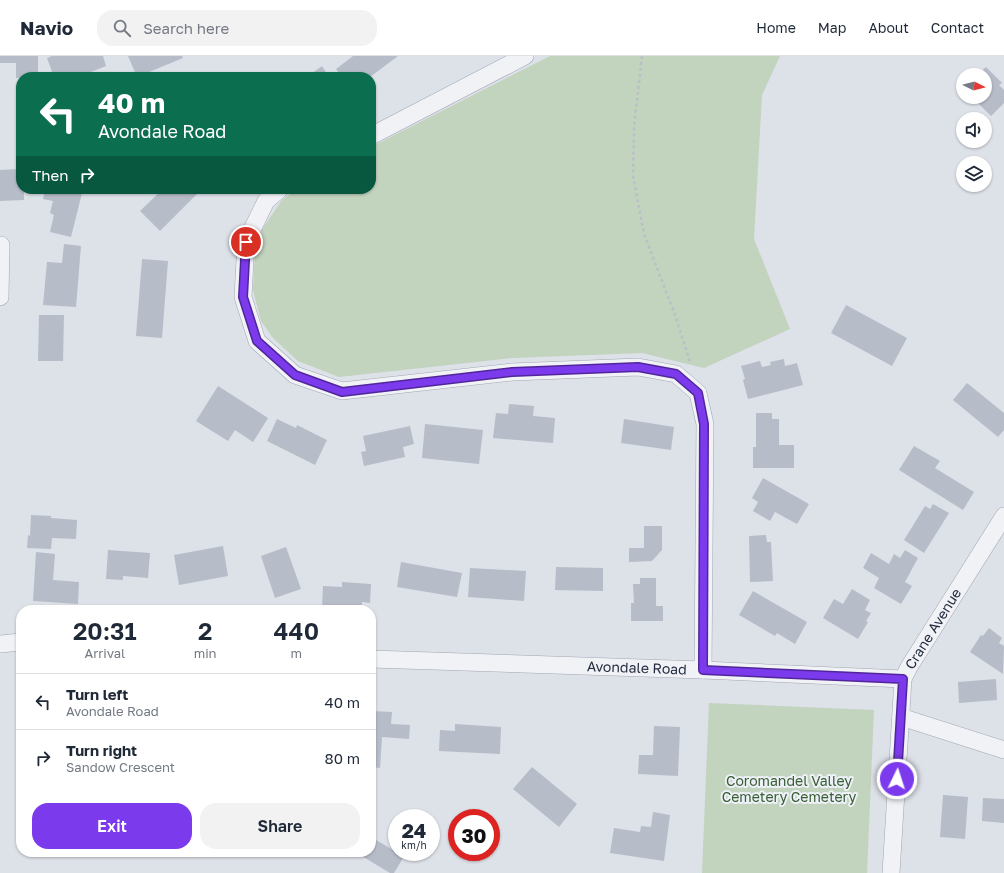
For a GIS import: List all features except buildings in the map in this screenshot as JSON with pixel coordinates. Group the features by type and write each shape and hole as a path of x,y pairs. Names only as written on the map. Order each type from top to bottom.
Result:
{"street":[{"path":"376,133 525,56"},
{"path":"274,194 266,201 246,242 243,297 257,341 295,375 342,392 512,372 638,367 676,374 698,393 704,424 703,670"},
{"path":"0,245 0,297"},
{"name":"Crane Avenue","path":"891,873 903,679 1004,516"},
{"path":"0,644 16,642"},
{"name":"Avondale Road","path":"376,658 903,679"},
{"path":"901,716 1004,750"}],"path":[{"path":"642,56 634,127 633,176 644,234 675,315 690,362"}],"green space":[{"path":"550,56 780,56 762,95 754,239 790,329 704,368 642,353 512,358 339,377 298,361 273,338 261,321 253,290 255,251 261,231 282,200 290,194 376,194 376,144"},
{"name":"Coromandel Valley Cemetery Cemetery","path":"709,703 874,710 867,873 702,873"}],"route":[{"path":"246,242 243,297 257,341 295,375 342,392 512,372 638,367 676,374 698,393 704,424 703,670 903,679 897,779"}]}
